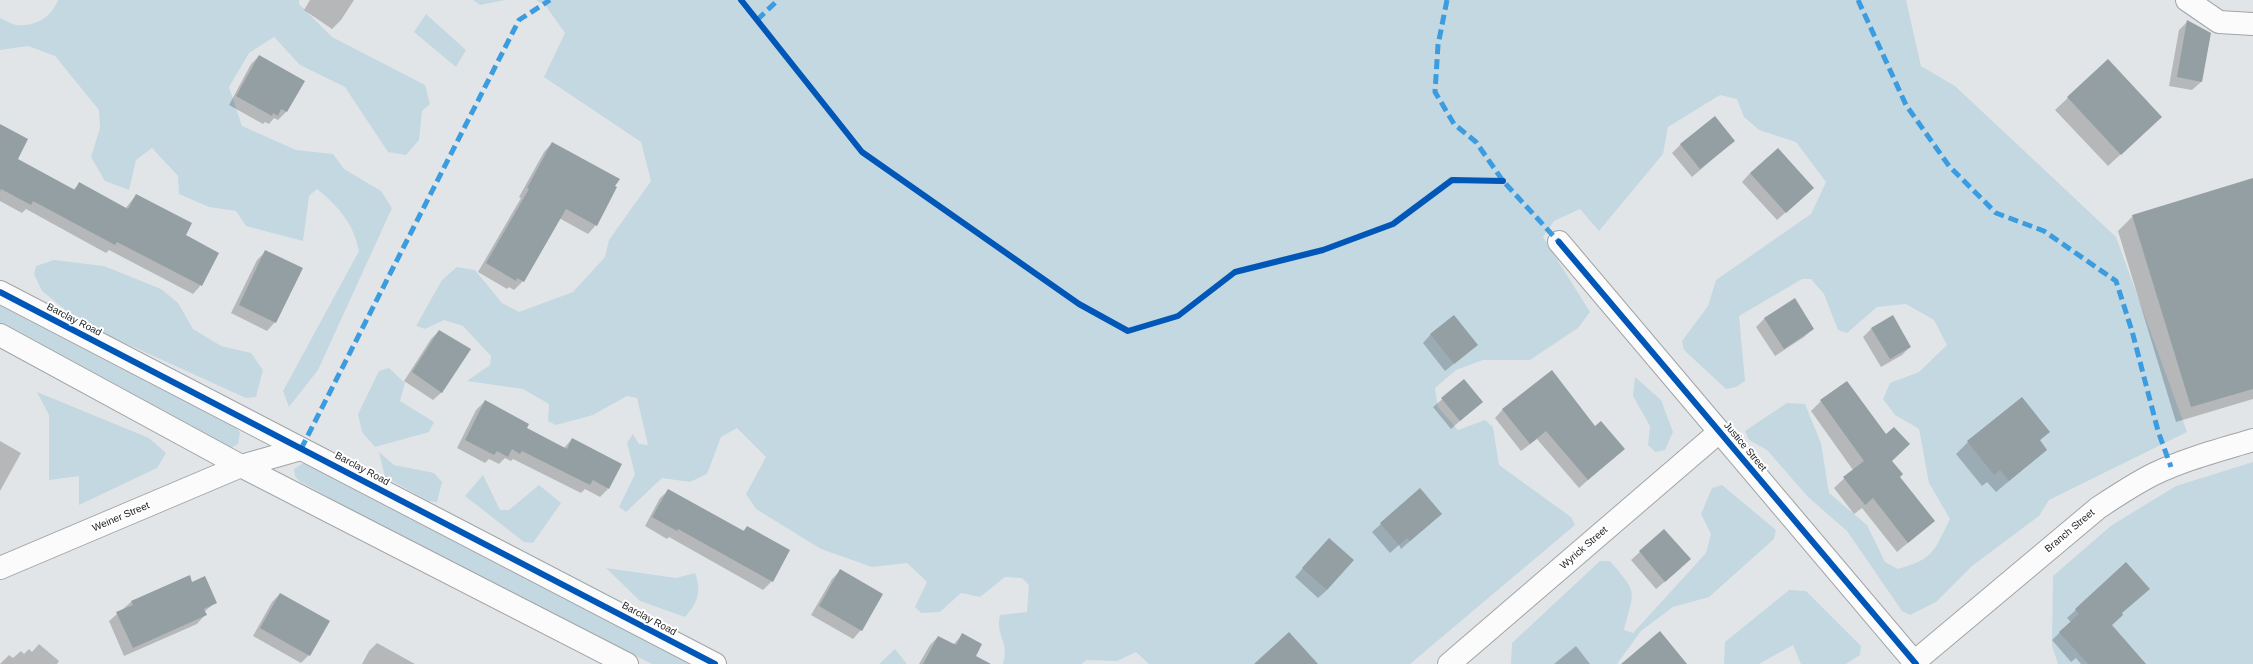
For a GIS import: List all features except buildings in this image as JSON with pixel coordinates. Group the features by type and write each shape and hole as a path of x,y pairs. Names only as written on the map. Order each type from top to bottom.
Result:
{"street":[{"path":"2187,0 2219,22 2253,24"},
{"name":"Justice Street","path":"1559,242 1914,663"},
{"name":"Barclay Road","path":"0,292 715,664"},
{"path":"0,335 241,466 627,664"},
{"name":"Wyrick Street","path":"1449,664 1719,432"},
{"name":"Branch Street","path":"1914,663 2098,508 2126,489 2154,474 2183,462 2253,440"},
{"name":"Weiner Street","path":"0,568 241,466 302,449"}],"shaded area":[{"path":"58,0 299,0 299,4 332,37 425,85 430,104 422,111 419,140 406,155 388,152 345,87 300,65 274,37 249,53 229,87 242,126 296,150 333,154 344,169 381,191 392,208 318,370 289,407 283,391 359,251 349,224 332,202 317,189 309,196 303,241 246,226 236,211 209,207 179,194 178,176 152,148 136,160 129,190 105,181 91,157 100,128 99,110 55,56 28,46 0,50 0,18 16,25 31,24 42,19 52,11"},
{"path":"473,0 505,0 480,5"},
{"path":"536,0 1906,0 1921,66 1955,86 2116,237 2187,432 2049,500 2039,516 1972,566 1936,602 1910,615 1902,611 1847,531 1808,497 1767,450 1749,440 1745,431 1787,403 1805,404 1821,443 1829,493 1867,525 1885,562 1898,569 1910,565 1926,557 1932,552 1950,519 1929,483 1919,429 1895,415 1883,399 1890,383 1919,372 1947,345 1934,320 1906,304 1877,307 1847,333 1838,330 1824,294 1811,279 1802,279 1739,316 1745,381 1736,387 1726,389 1684,350 1682,341 1708,306 1716,280 1811,214 1826,182 1796,142 1759,130 1744,117 1737,99 1720,95 1668,127 1663,154 1599,231 1580,209 1554,221 1543,237 1590,312 1578,328 1530,360 1483,360 1456,370 1435,388 1438,407 1458,430 1485,420 1493,427 1499,465 1571,517 1575,525 1410,664 1149,664 1136,652 1117,661 1087,660 1081,664 1003,664 1005,650 999,628 1000,615 1027,612 1029,585 1022,578 1005,577 980,597 961,593 940,612 921,613 915,607 927,582 907,563 872,567 821,549 756,509 746,494 766,457 737,428 721,437 707,474 690,482 662,478 626,512 619,507 635,474 627,443 633,434 639,444 648,445 637,398 627,396 593,415 556,425 548,421 549,404 523,389 467,381 490,365 491,356 463,326 444,320 425,329 416,326 442,280 457,267 475,270 502,303 519,312 573,292 605,257 609,240 651,181 641,142 544,77 565,33 545,5"},
{"path":"426,14 466,50 456,67 414,32"},
{"path":"54,260 104,266 161,289 178,303 193,329 221,346 251,353 263,370 256,397 246,398 83,324 42,291 34,274 36,266"},
{"path":"0,302 235,426 240,433 238,444 231,448 219,443 0,326"},
{"path":"389,368 405,383 400,401 434,422 429,432 375,447 362,432 358,414 379,371"},
{"path":"1635,377 1661,400 1673,432 1665,450 1655,452 1648,445 1650,426 1633,396"},
{"path":"37,392 149,438 166,453 157,468 79,505 79,476 49,480 49,415"},
{"path":"379,452 394,465 434,473 442,482 437,502 428,501 385,477"},
{"path":"305,462 699,664 652,664 357,513 299,481 295,476 294,469"},
{"path":"2253,462 2253,664 2058,664 2052,646 2053,576 2112,525 2176,486"},
{"path":"483,475 500,510 509,510 539,485 561,503 533,543 524,542 465,496"},
{"path":"1722,485 1776,530 1774,539 1709,597 1673,607 1641,631 1617,664 1511,664 1512,643 1600,561 1610,561 1630,586 1632,598 1624,630 1633,633 1706,553 1711,534 1701,514 1712,488"},
{"path":"606,568 676,578 695,573 698,586 698,596 685,617 640,601"},
{"path":"1789,590 1806,591 1861,646 1860,655 1846,664 1801,664 1793,645 1759,664 1724,664 1725,642"},
{"path":"895,649 907,664 879,664"}],"marked path":[{"path":"301,449 519,20 550,0"},
{"path":"757,20 778,0"},
{"path":"1447,0 1438,45 1435,92 1454,124 1476,142 1503,181 1559,242"},
{"path":"1858,0 1906,105 1949,166 1996,213 2044,231 2116,281 2132,331 2158,431 2171,467"}],"cycle path":[{"path":"741,0 862,152 1079,304 1128,331 1178,316 1235,272 1323,250 1393,224 1452,180 1503,181"},
{"path":"1559,242 1916,664"},
{"path":"0,292 715,664"}]}
